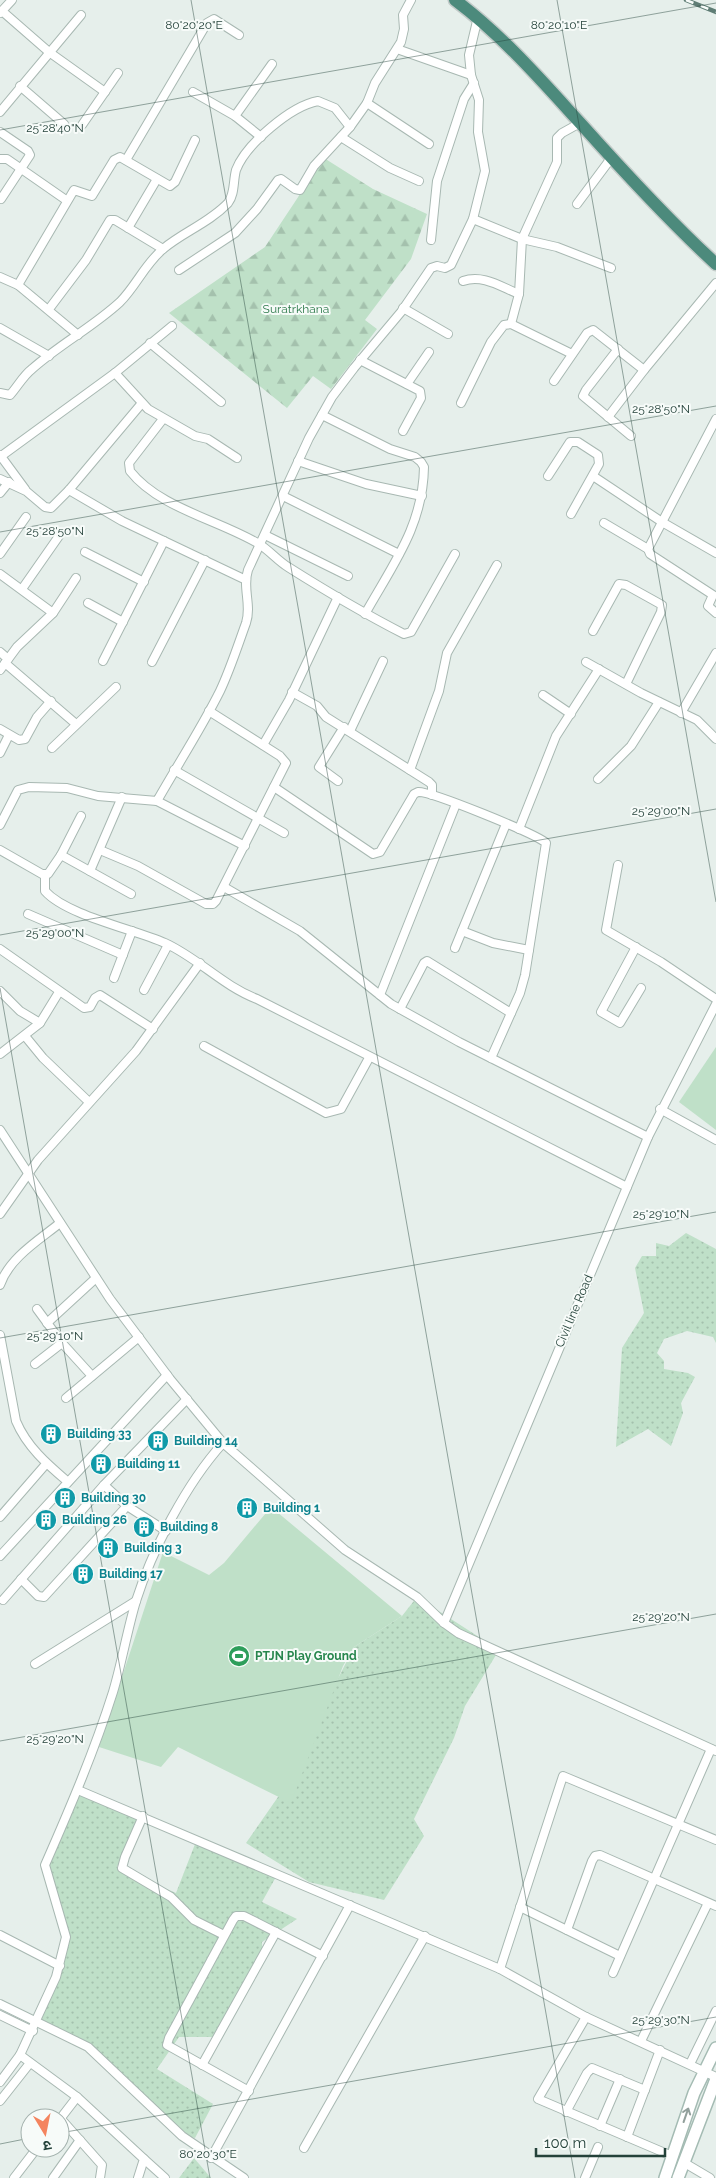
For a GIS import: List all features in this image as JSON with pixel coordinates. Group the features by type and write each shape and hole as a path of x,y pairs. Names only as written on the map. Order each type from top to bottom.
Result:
{"highway":[{"path":"455,0 478,17 520,56 646,196 716,264"}],"main road":[{"path":"665,2178 704,2070 716,2048"},
{"path":"678,2178 716,2078"}],"street":[{"path":"12,0 1,12 49,52 105,92"},
{"path":"179,270 235,233 281,178 294,189 300,190 314,166 350,127 367,103 375,83 403,36 403,15 411,0"},
{"path":"0,112 81,15"},
{"path":"157,801 221,689 246,622 248,608 246,580 260,544 298,461 322,415 340,385 403,308 431,268 437,266 445,268 451,265 473,219 485,171 478,132 479,100 472,80 470,44 478,17"},
{"path":"126,160 208,23 214,19 218,20 239,35"},
{"path":"397,48 472,80"},
{"path":"235,116 272,64"},
{"path":"82,125 118,73"},
{"path":"430,240 437,181 472,80"},
{"path":"20,86 64,124"},
{"path":"193,92 235,116 261,136"},
{"path":"0,393 10,395 23,377 122,300 150,261 163,249 203,224 228,202 233,194 236,170 240,162 261,136 299,108 318,101 335,108 350,127"},
{"path":"367,103 429,144"},
{"path":"511,324 519,294 522,239 557,162 557,138 562,133 580,124"},
{"path":"0,132 30,153 22,169 1,199"},
{"path":"341,137 399,174 419,181"},
{"path":"18,284 66,200 76,190 92,196 114,160 120,157 167,185 173,184 196,140"},
{"path":"577,204 612,157"},
{"path":"0,159 4,158 22,169 66,200"},
{"path":"128,228 157,179"},
{"path":"473,219 522,239 557,247 611,268"},
{"path":"49,309 86,260 108,222 115,220 163,249"},
{"path":"0,277 18,284 78,335"},
{"path":"463,281 475,278 483,279 519,294"},
{"path":"608,417 716,283"},
{"path":"403,308 448,334"},
{"path":"461,403 492,342 504,325 511,324 572,354"},
{"path":"26,491 0,456 115,373 172,326"},
{"path":"0,328 49,356"},
{"path":"554,380 587,333 593,330 644,370"},
{"path":"150,343 221,402"},
{"path":"618,348 584,393 586,399 631,436"},
{"path":"407,384 429,352"},
{"path":"360,360 420,391 422,394 403,431"},
{"path":"115,373 142,404 163,419 199,438 208,439 236,458"},
{"path":"0,479 26,491 48,508 54,506 142,404"},
{"path":"322,415 390,449 415,457 422,462 424,467 422,496 414,526 365,614"},
{"path":"163,419 130,464 130,471 144,484 169,501 260,544 281,563 365,614 409,634 455,554"},
{"path":"648,549 716,419"},
{"path":"548,476 566,446 573,441 598,455 599,464 594,476 571,514"},
{"path":"298,461 366,484 422,496"},
{"path":"594,476 662,522 716,553"},
{"path":"0,493 9,482"},
{"path":"69,490 103,511 246,580"},
{"path":"283,496 399,554"},
{"path":"0,554 26,518"},
{"path":"604,523 648,549 650,554 714,592 708,606 716,613"},
{"path":"265,534 348,576"},
{"path":"22,589 59,536"},
{"path":"103,661 164,541"},
{"path":"85,552 144,582"},
{"path":"152,662 205,560"},
{"path":"410,770 439,691 447,653 497,565"},
{"path":"0,574 53,613"},
{"path":"3,665 53,613 76,578"},
{"path":"592,632 619,584 626,585 662,606 661,612 626,684"},
{"path":"263,745 292,692 338,597"},
{"path":"88,603 123,622"},
{"path":"0,652 3,665 50,701 76,724"},
{"path":"681,713 716,653"},
{"path":"338,782 319,767 347,729 383,661"},
{"path":"586,662 659,702 697,720 716,739"},
{"path":"519,829 550,750 599,669"},
{"path":"52,748 116,687"},
{"path":"292,692 317,706 326,717 432,785 432,795"},
{"path":"543,695 571,714"},
{"path":"0,729 19,740 25,739 37,718 50,701"},
{"path":"598,779 631,746 659,702"},
{"path":"100,850 138,866 206,904 213,904 216,901 286,763 280,756 209,711"},
{"path":"0,753 9,734"},
{"path":"174,770 284,833"},
{"path":"274,787 373,854 380,852 414,794 422,791 541,838 546,843 529,950 520,993 491,1058"},
{"path":"0,825 14,797 23,788 67,788 98,796 157,801 245,846"},
{"path":"90,871 122,797"},
{"path":"380,995 456,804"},
{"path":"45,875 50,872 61,855 81,816"},
{"path":"455,948 506,824"},
{"path":"0,850 45,875"},
{"path":"61,855 131,894"},
{"path":"618,866 606,930 636,947 716,999"},
{"path":"45,875 44,887 48,894 89,916 168,945 200,963 232,989 257,999 369,1058 627,1187"},
{"path":"224,886 300,931 400,1009 491,1058 648,1137"},
{"path":"28,914 123,955"},
{"path":"462,930 493,943 529,950"},
{"path":"114,978 132,931"},
{"path":"144,990 168,945"},
{"path":"636,947 601,1012 620,1023 641,988"},
{"path":"0,949 59,992 87,1009 97,996 102,996 153,1029"},
{"path":"400,1009 424,963 428,961 511,1013"},
{"path":"0,1214 28,1174 153,1029 200,963"},
{"path":"0,991 20,1010 40,1023"},
{"path":"0,1054 40,1023 59,992"},
{"name":"Civil line Road","path":"444,1624 660,1109 716,1004"},
{"path":"25,1036 43,1058 90,1102"},
{"path":"204,1046 326,1113 341,1109 369,1058"},
{"path":"660,1109 716,1140"},
{"path":"0,1130 96,1278 139,1338 223,1443 345,1550 417,1597 444,1624 458,1634 713,1750 613,1973"},
{"path":"0,1285 8,1270 19,1257 60,1223"},
{"path":"47,1323 96,1278"},
{"path":"37,1309 62,1343 92,1376"},
{"path":"0,1335 16,1421 21,1434 46,1464 68,1482"},
{"path":"66,1398 139,1338"},
{"path":"35,1364 62,1343"},
{"path":"0,1556 168,1375"},
{"path":"3,1600 104,1485 187,1399"},
{"path":"0,2082 20,2055 33,2031 60,1966 66,1936 45,1865 78,1790 113,1693 136,1601 166,1531 198,1475 223,1443"},
{"path":"0,1517 46,1464"},
{"path":"104,1485 127,1506 166,1531"},
{"path":"21,1579 38,1596 44,1596 127,1506"},
{"path":"35,1664 136,1601"},
{"path":"500,1968 563,1776 716,1840"},
{"path":"78,1790 500,1968 586,2017 704,2070 716,2078"},
{"path":"143,1816 124,1857 122,1868 171,1897 194,1920 224,1935"},
{"path":"567,1930 595,1856 605,1856 712,1904 641,2041"},
{"path":"212,2158 350,1905"},
{"path":"520,1908 620,1956"},
{"path":"249,2091 169,2048 167,2042 224,1935 233,1920 240,1916 323,1956"},
{"path":"202,2065 276,1932"},
{"path":"0,1935 60,1966"},
{"path":"304,2148 426,1936"},
{"path":"0,2004 88,2047 182,2136 244,2178"},
{"path":"690,2064 716,2011"},
{"path":"0,2015 33,2031"},
{"path":"586,2017 538,2096 540,2101 672,2156"},
{"path":"628,2137 660,2050"},
{"path":"20,2055 77,2097 165,2178"},
{"path":"0,2100 30,2063"},
{"path":"566,2112 589,2069 595,2068 645,2090"},
{"path":"600,2126 620,2079"},
{"path":"68,2108 77,2097"},
{"path":"70,2130 102,2165 100,2178"},
{"path":"53,2178 80,2140"},
{"path":"585,2178 598,2146"},
{"path":"18,2177 30,2158"},
{"path":"138,2178 144,2159"},
{"path":"683,2162 710,2178"}],"green space":[{"name":"Suratrkhana","path":"324,158 373,189 427,214 411,259 365,320 377,329 331,389 313,376 287,408 169,313 265,247"},
{"path":"716,1047 716,1130 679,1102"},
{"path":"686,1233 716,1249 716,1343 713,1337 687,1331 664,1339 657,1353 664,1361 664,1369 688,1373 695,1377 681,1403 683,1413 671,1446 648,1429 616,1447 622,1348 644,1313 635,1268 642,1256 656,1256 656,1243 669,1246"},
{"name":"PTJN Play Ground","path":"271,1507 402,1616 354,1647 343,1666 291,1803 178,1747 161,1767 99,1747 163,1552 209,1575 224,1563"},
{"path":"417,1597 499,1650 465,1706 454,1738 414,1819 424,1836 384,1900 309,1882 246,1843 278,1797 354,1647 402,1616"},
{"path":"78,1790 139,1814 117,1867 176,1893 197,1839 277,1875 262,1902 297,1919 262,1942 262,1954 214,2037 179,2037 157,2069 213,2104 195,2138 186,2136 88,2047 37,2022 66,1937 45,1865"},
{"path":"194,2158 211,2178 179,2178"}],"railway":[{"path":"686,0 716,12"}],"place":[{"name":"Building 33","path":"51,1434"},
{"name":"Building 14","path":"158,1441"},
{"name":"Building 11","path":"101,1464"},
{"name":"Building 30","path":"65,1498"},
{"name":"Building 1","path":"247,1508"},
{"name":"Building 26","path":"46,1520"},
{"name":"Building 8","path":"144,1527"},
{"name":"Building 3","path":"108,1548"},
{"name":"Building 17","path":"83,1574"},
{"name":"PTJN Play Ground","path":"239,1656"}]}
